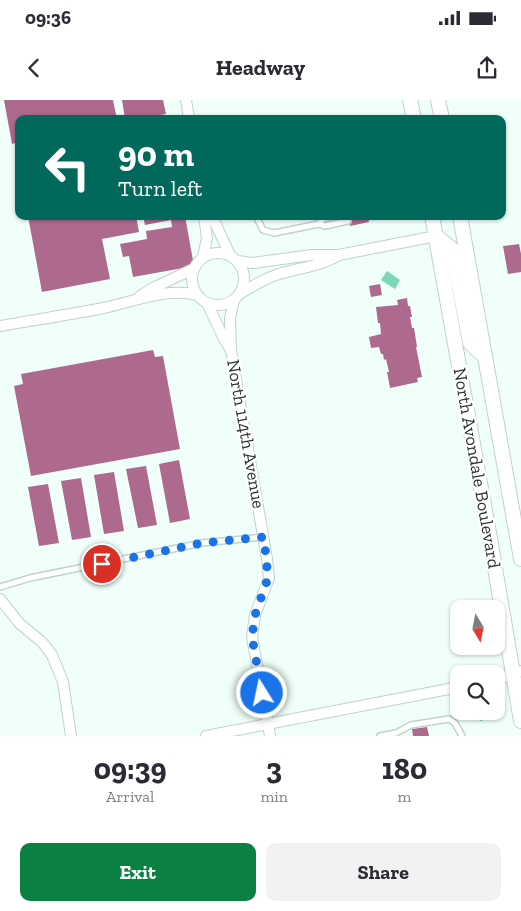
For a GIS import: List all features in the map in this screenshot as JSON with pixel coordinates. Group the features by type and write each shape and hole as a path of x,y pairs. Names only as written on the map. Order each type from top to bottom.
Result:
{"main road":[{"path":"438,100 441,115"},
{"name":"North Avondale Boulevard","path":"433,220 488,527 517,672 521,721"},
{"name":"North Avondale Boulevard","path":"460,221 521,559"},
{"path":"436,236 452,249 470,343 484,356"}],"street":[{"path":"186,100 189,115"},
{"path":"135,300 153,288 193,269 203,257 207,238 205,220"},
{"path":"214,220 244,273 245,280 230,318 231,350"},
{"path":"203,257 216,252 253,263 311,255 340,255 436,236"},
{"path":"207,303 221,305 262,280 278,274 328,262 340,255"},
{"path":"193,269 191,278 193,287 197,295 207,303 231,350"},
{"path":"0,326 105,308 173,293 197,295"},
{"name":"North 114th Avenue","path":"231,350 264,537 268,578 255,615 252,637 270,736"},
{"path":"0,599 20,624 42,642 52,655 63,682 71,736"},
{"path":"505,677 517,672"},
{"path":"206,736 450,689"}],"lane":[{"path":"258,220 262,230 274,233 319,224 326,226 348,221"},
{"path":"319,224 321,220"},
{"path":"0,588 30,578 202,543 264,537"},
{"path":"380,736 396,733 411,725 449,719 455,723 462,736"}],"shaded area":[{"path":"387,271 400,280 395,289 381,280"}],"building":[{"path":"4,100 113,100 116,115 15,115 15,143 12,144"},
{"path":"122,100 163,100 166,114 160,115 124,115"},
{"path":"29,220 137,220 139,232 102,239 110,279 42,292"},
{"path":"144,220 171,220 145,225"},
{"path":"171,220 186,220 194,266 133,277 129,256 123,257 120,244 147,239 146,231 172,227"},
{"path":"349,220 369,220 369,222 350,226"},
{"path":"519,244 521,272 508,274 503,246"},
{"path":"380,284 382,295 371,297 369,286"},
{"path":"407,298 422,377 417,378 418,382 390,388 386,359 384,360 379,347 371,348 369,337 381,334 376,307 398,305 397,300"},
{"path":"153,350 155,357 163,356 180,449 31,476 14,386 23,384 21,374"},
{"path":"179,460 190,519 170,523 159,464"},
{"path":"146,466 157,525 138,528 126,469"},
{"path":"114,472 124,531 104,534 94,475"},
{"path":"81,478 91,537 72,540 61,481"},
{"path":"48,484 59,543 39,546 28,487"},
{"path":"427,727 429,736 413,736 412,729"}],"route":[{"path":"102,564 202,543 229,542 264,537 268,578 255,615 252,637 262,693"}]}
